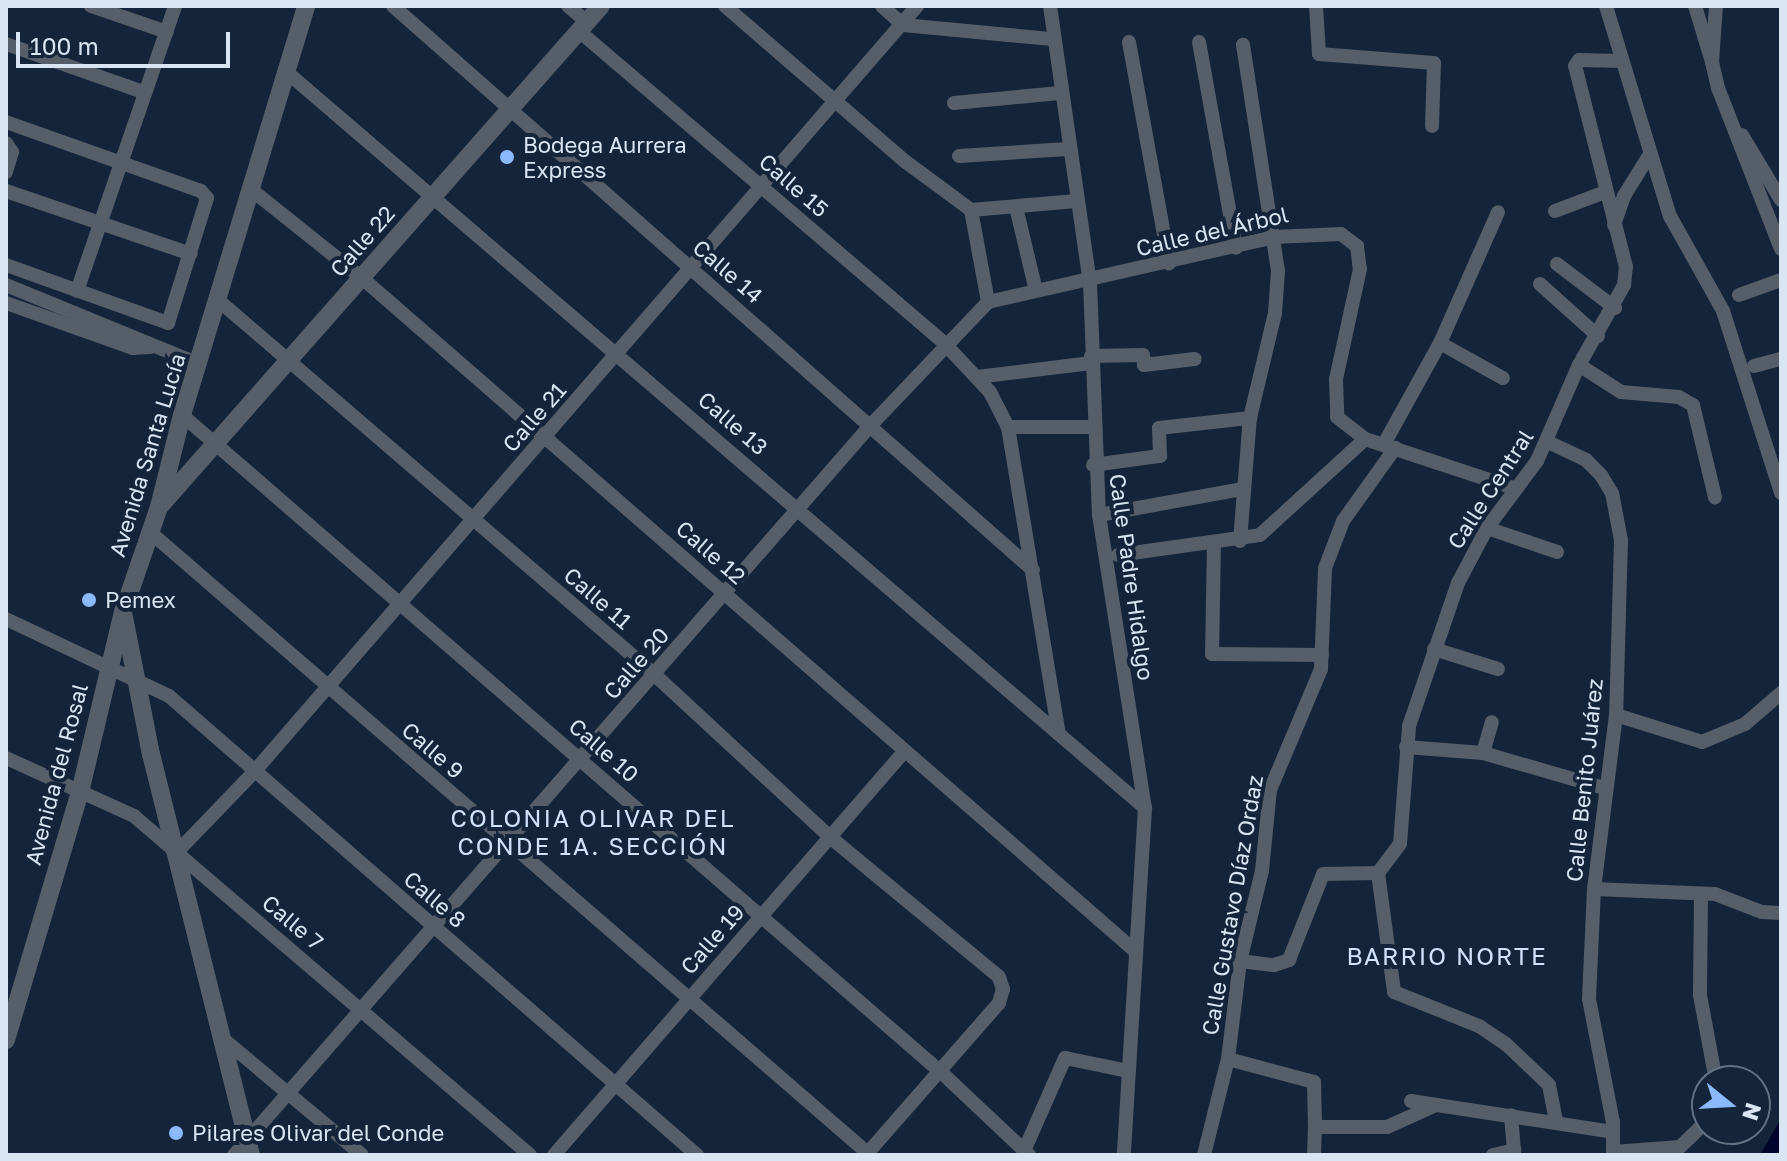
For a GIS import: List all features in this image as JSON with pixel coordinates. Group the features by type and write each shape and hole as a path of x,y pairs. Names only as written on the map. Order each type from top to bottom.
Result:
{"street":[{"path":"91,6 167,32"},
{"path":"77,291 119,161 175,6"},
{"name":"Avenida Santa Lucía","path":"123,612 159,507 182,415 289,74 306,6"},
{"name":"Calle 14","path":"393,6 1033,570"},
{"name":"Calle 15","path":"568,6 583,26 944,343 977,377 1008,427"},
{"name":"Calle 22","path":"159,507 601,6"},
{"path":"725,6 836,103 971,210 988,302"},
{"path":"882,6 903,25 1052,39"},
{"name":"Calle 21","path":"177,852 254,772 691,267 764,188 917,6"},
{"name":"Calle Padre Hidalgo","path":"1050,6 1052,39 1090,282 1093,465 1145,808 1124,1155"},
{"path":"1316,6 1319,54 1427,61 1436,70 1432,126"},
{"path":"1606,6 1675,227 1723,311 1781,493"},
{"path":"1695,6 1753,185 1781,249"},
{"path":"1712,62 1716,6"},
{"path":"1129,42 1169,263"},
{"path":"1199,42 1236,248"},
{"path":"6,44 143,92"},
{"path":"1240,541 1250,418 1278,293 1273,237 1243,45"},
{"name":"Calle Central","path":"1378,873 1400,844 1406,747 1415,701 1458,583 1487,528 1548,442 1579,365 1615,308 1626,276 1575,66 1579,60 1622,61"},
{"name":"Calle 13","path":"289,74 619,353 1145,808"},
{"path":"954,103 1060,93"},
{"path":"1733,121 1781,200"},
{"path":"6,122 201,191 207,201 166,323 6,265"},
{"path":"6,143 12,152 6,172"},
{"path":"959,156 1068,149"},
{"path":"1614,226 1624,196 1650,154"},
{"path":"6,191 191,254"},
{"name":"Calle 12","path":"253,191 362,278 725,592 903,753 1135,951"},
{"path":"1555,211 1605,192"},
{"path":"971,210 1077,201"},
{"path":"1016,207 1036,291"},
{"name":"Calle Gustavo Díaz Ordaz","path":"1204,1155 1228,1059 1240,961 1262,871 1270,790 1316,687 1322,655 1325,568 1332,543 1389,446 1440,343 1498,212"},
{"name":"Calle del Árbol","path":"988,302 1090,282 1273,237 1326,232 1348,237 1357,246 1360,269 1333,400 1337,417 1365,439 1514,488"},
{"path":"1557,264 1615,308"},
{"path":"1739,295 1781,280"},
{"path":"1540,284 1598,336"},
{"path":"6,285 136,335 150,347 199,364"},
{"name":"Calle 11","path":"218,300 655,675 830,837 999,977 1003,989 999,1003 942,1073"},
{"name":"Calle 20","path":"244,1150 432,925 582,759 944,343 988,302"},
{"path":"6,303 133,348 150,347"},
{"path":"1440,343 1503,378"},
{"path":"977,377 1091,359 1143,355 1144,365 1195,359"},
{"path":"1754,366 1781,359"},
{"path":"1579,365 1621,392 1679,397 1693,405 1715,497"},
{"name":"Calle 10","path":"182,415 217,442 398,605 582,759 942,1073 1026,1153"},
{"path":"1093,465 1160,456 1159,428 1250,418"},
{"path":"1059,734 1008,427 1092,427"},
{"path":"1118,555 1240,541 1268,530 1365,439"},
{"name":"Calle Benito Juárez","path":"1548,442 1586,460 1601,475 1618,513 1616,715 1604,788 1594,889 1589,999 1613,1132 1613,1154"},
{"path":"1099,515 1242,489"},
{"path":"1487,528 1557,552"},
{"name":"Calle 9","path":"150,532 687,1001 868,1154"},
{"path":"1214,542 1210,652 1215,656 1322,655"},
{"path":"123,612 222,1038 244,1150"},
{"name":"Avenida del Rosal","path":"6,1040 81,788 123,612"},
{"name":"Calle 8","path":"6,619 139,685 169,696 697,1155"},
{"path":"1434,649 1498,669"},
{"path":"1616,715 1702,742 1745,724 1781,693"},
{"path":"1483,753 1492,722"},
{"path":"1406,747 1483,753 1604,788"},
{"name":"Calle 19","path":"554,1155 903,753"},
{"name":"Calle 7","path":"6,758 81,788 134,816 530,1155"},
{"path":"1240,961 1274,965 1289,960 1323,874 1378,873 1394,992 1479,1026 1506,1044 1549,1085 1556,1122"},
{"path":"1594,889 1725,896 1762,912 1781,913"},
{"path":"1701,896 1700,995 1713,1065"},
{"path":"222,1038 362,1155"},
{"path":"1026,1153 1060,1066 1070,1057 1128,1071"},
{"path":"1228,1059 1314,1082 1314,1155"},
{"path":"868,1154 942,1073"},
{"path":"1411,1101 1613,1132"},
{"path":"1315,1127 1387,1127 1436,1105"},
{"path":"1493,1155 1514,1150 1511,1115"},
{"path":"1613,1154 1680,1147 1691,1136"}],"water":[{"path":"1781,1117 1781,1155 1760,1155 1766,1145 1771,1145 1771,1136"}],"place":[{"name":"Bodega Aurrera Express","path":"507,157"},
{"name":"Pemex","path":"89,600"},
{"name":"Pilares Olivar del Conde","path":"176,1133"}],"district":[{"name":"COLONIA OLIVAR DEL CONDE 1A. SECCIÓN","path":"593,832"},
{"name":"BARRIO NORTE","path":"1447,956"}]}
